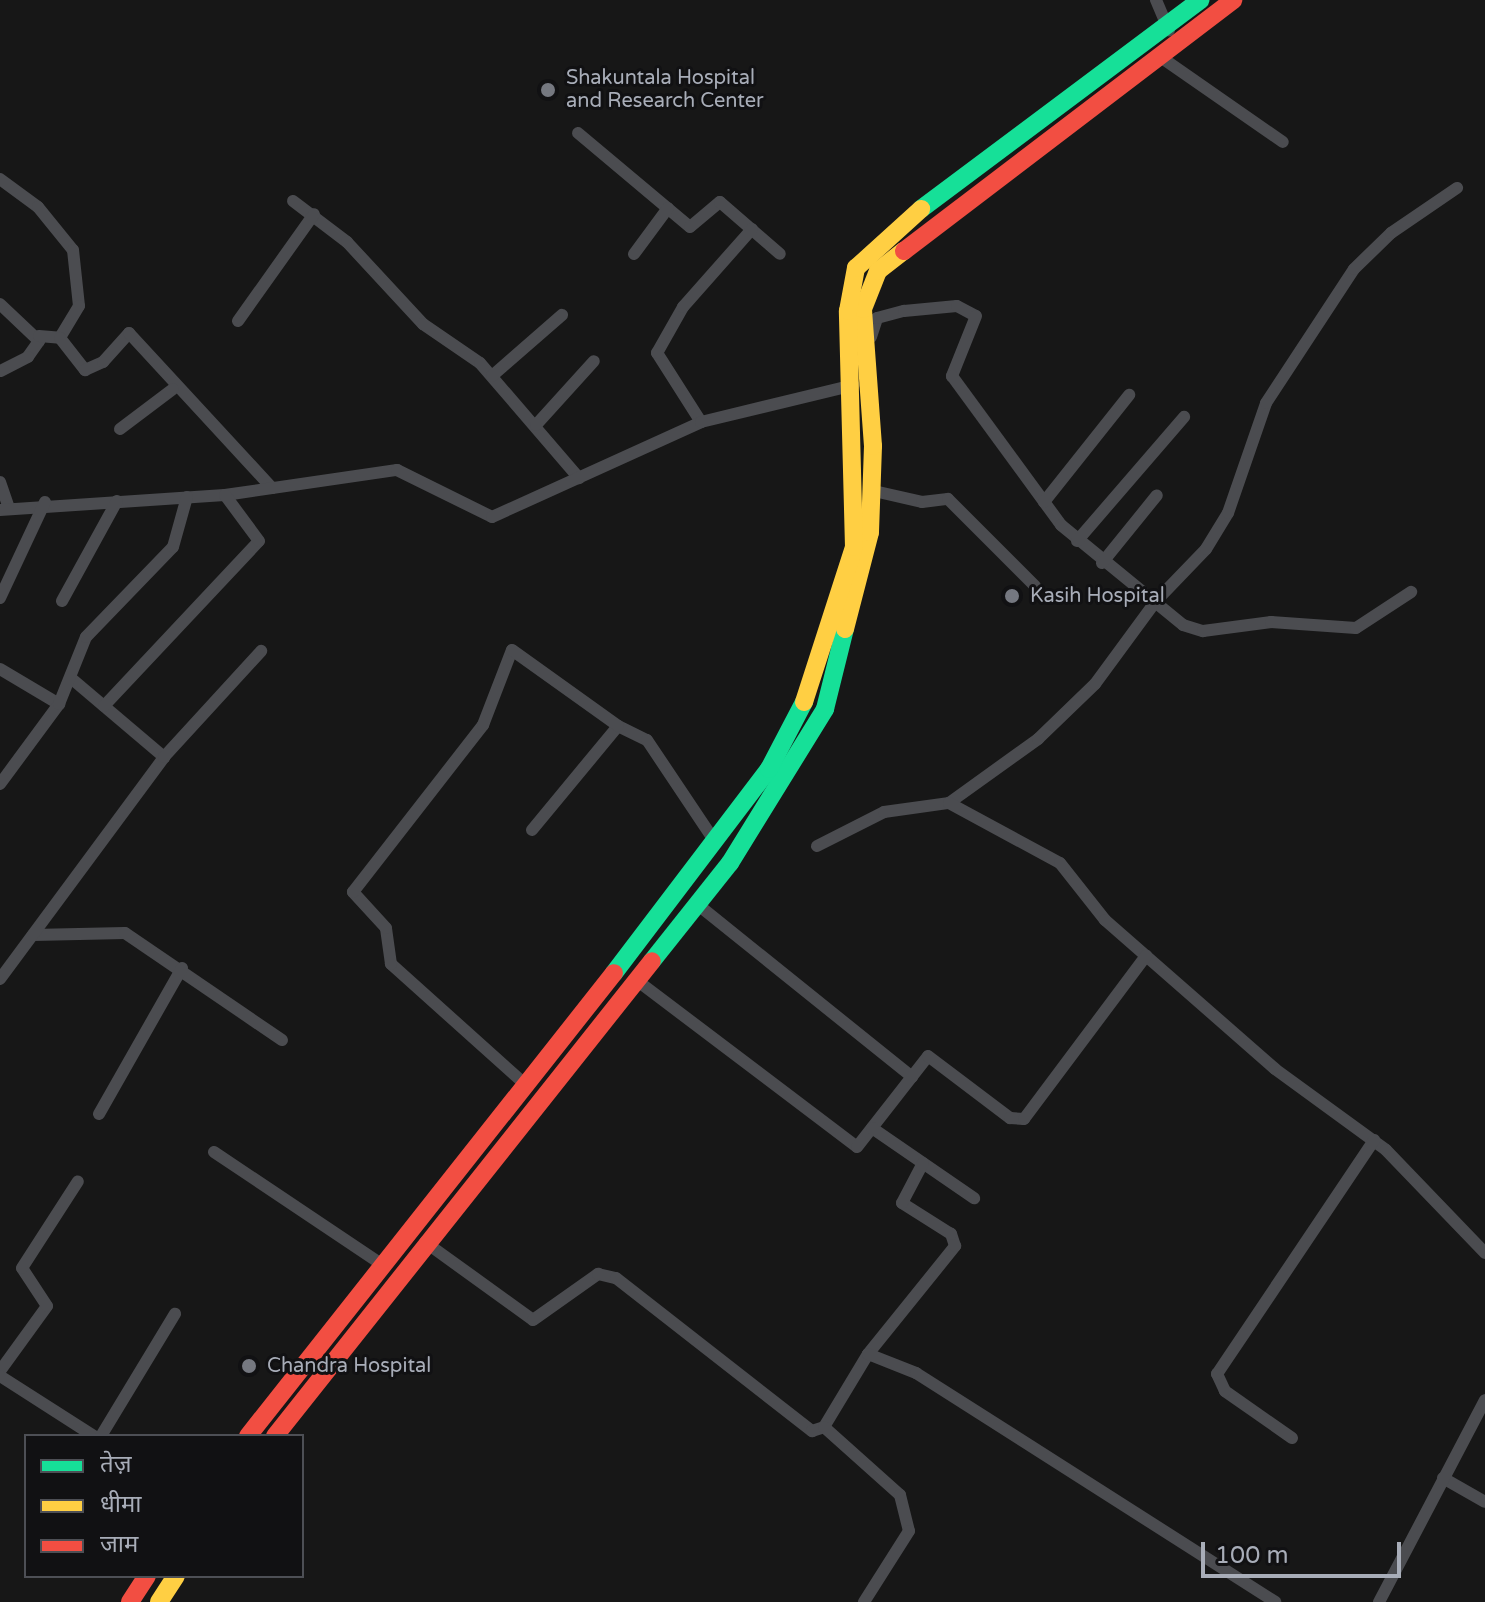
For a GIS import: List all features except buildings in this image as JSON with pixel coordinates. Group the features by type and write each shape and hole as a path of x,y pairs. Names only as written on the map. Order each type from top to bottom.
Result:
{"highway":[{"path":"277,1434 425,1242 639,982 765,816 825,709 864,578 874,491 866,289 893,254 1162,58 1200,0"},
{"path":"250,1434 527,1086 716,843 769,769 838,615 854,547 854,385 849,288 870,252 1173,38 1233,0"},
{"path":"130,1602 146,1578"},
{"path":"159,1602 175,1578"}],"street":[{"path":"1156,0 1173,38"},
{"path":"1162,58 1192,85 1283,142"},
{"path":"578,133 693,228 720,202 780,254"},
{"path":"2,184 38,207 73,250 79,306 60,338"},
{"path":"817,846 884,812 949,803 1038,739 1095,684 1156,601 1206,549 1228,513 1266,403 1354,269 1391,233 1457,188"},
{"path":"293,201 314,214 423,324 492,376 579,478"},
{"path":"634,254 668,208"},
{"path":"238,321 314,214"},
{"path":"701,422 657,353 683,307 752,229"},
{"path":"0,304 39,336 60,338 90,369 129,333 173,389 272,488"},
{"path":"868,348 881,315 953,306 976,316 952,376 1044,502 1077,541 1194,630 1271,622 1339,629 1367,624 1411,592"},
{"path":"492,376 562,315"},
{"path":"0,371 36,349 39,336"},
{"path":"536,425 594,361"},
{"path":"0,482 5,509 45,502 225,495 397,470 492,517 701,422 854,385"},
{"path":"120,429 173,389"},
{"path":"1044,502 1129,395"},
{"path":"1077,541 1184,417"},
{"path":"874,491 922,502 948,499 1035,586"},
{"path":"104,706 259,541 225,495"},
{"path":"1102,563 1157,495"},
{"path":"0,784 59,704 72,679 86,637 173,547 187,497"},
{"path":"62,601 117,501"},
{"path":"0,598 45,502"},
{"path":"527,1086 391,964 386,928 353,892 483,725 512,650 618,726 647,740 716,843"},
{"path":"0,979 164,757 261,651"},
{"path":"0,669 59,704"},
{"path":"72,679 164,757"},
{"path":"532,830 618,726"},
{"path":"949,803 1060,863 1105,920 1275,1069 1374,1140 1485,1253"},
{"path":"697,904 912,1077"},
{"path":"33,935 118,931 182,968 282,1040"},
{"path":"639,982 857,1147 912,1077 923,1058 934,1057 1020,1121 1146,956"},
{"path":"99,1114 182,968"},
{"path":"872,1128 974,1198"},
{"path":"1292,1438 1225,1391 1217,1374 1374,1140"},
{"path":"214,1152 383,1265"},
{"path":"425,1242 533,1320 598,1274 616,1278 791,1419 812,1431 824,1427 868,1354 955,1246 951,1234 902,1203 923,1163"},
{"path":"78,1181 22,1268 47,1306 0,1374 91,1434"},
{"path":"102,1434 175,1314"},
{"path":"868,1354 916,1373 1275,1602"},
{"path":"1379,1602 1485,1400"},
{"path":"824,1427 900,1495 909,1531 864,1602"},
{"path":"1443,1478 1485,1502"}],"traffic: fast":[{"path":"921,209 1200,0"},
{"path":"652,961 730,863 825,709 845,629"},
{"path":"614,973 769,769 804,702"}],"traffic: slow":[{"path":"804,702 854,547 848,311 856,268 921,209"},
{"path":"845,629 870,532 873,446 863,309 878,271 904,251"},
{"path":"159,1602 175,1578"}],"traffic: jam":[{"path":"904,251 1233,0"},
{"path":"277,1434 652,961"},
{"path":"250,1434 614,973"},
{"path":"130,1602 146,1578"}],"place":[{"name":"Shakuntala Hospital and Research Center","path":"548,90"},
{"name":"Kasih Hospital","path":"1012,596"},
{"name":"Chandra Hospital","path":"249,1366"}]}
